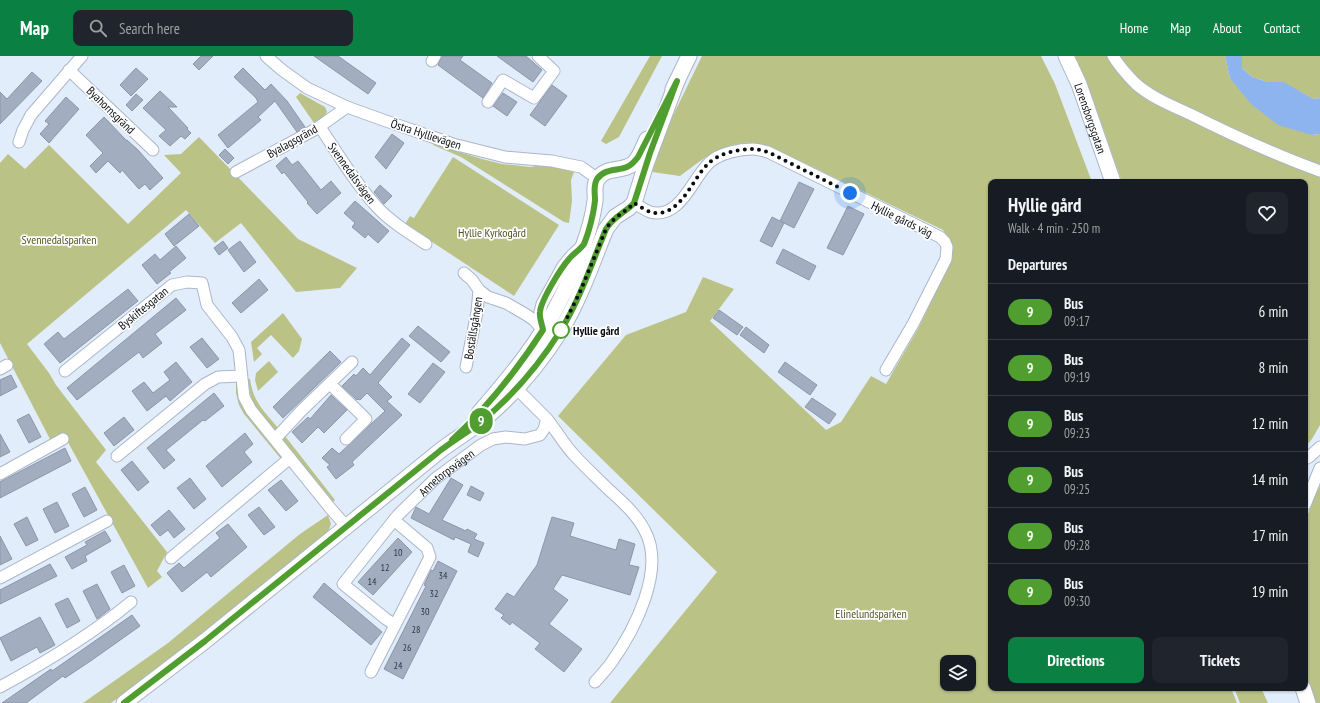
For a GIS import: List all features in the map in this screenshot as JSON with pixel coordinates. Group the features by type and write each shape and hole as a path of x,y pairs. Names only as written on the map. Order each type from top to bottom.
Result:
{"main road":[{"name":"Annetorpsvägen","path":"124,703 205,641 441,450 478,424 511,385 527,354 560,300 592,219 595,199 595,184 601,174 608,170 626,167 633,163 638,157 689,56"},
{"name":"Lorensborgsgatan","path":"1066,56 1079,84 1112,179"},
{"name":"Annetorpsvägen","path":"511,385 532,371 561,330 580,292 606,229 610,222 632,201 677,81"},
{"path":"595,199 599,205 607,211 615,213 632,201 636,182 632,176 623,170 615,169"}],"street":[{"path":"19,142 23,130 31,115 82,56"},
{"name":"Östra Hyllievägen","path":"266,56 306,88 347,107 386,122 458,145 506,157 552,161 581,167 598,179"},
{"path":"488,102 503,80 534,98 554,71 538,56"},
{"path":"1113,56 1136,84 1153,96 1276,154 1320,171"},
{"name":"Byahornsgränd","path":"69,70 153,150"},
{"name":"Byalagsgränd","path":"236,172 320,127 347,107"},
{"name":"Svennedalsvägen","path":"320,127 357,183 377,207 395,223 426,244"},
{"name":"Hyllie gårds väg","path":"632,201 650,212 661,213 674,208 710,162 721,155 754,149 768,152 940,237 945,242 947,247 946,259 913,324 886,370"},
{"path":"464,273 472,280 479,290 488,297 506,303 525,314 534,320 543,330"},
{"name":"Byskiftesgatan","path":"65,371 172,285 187,282 202,283 207,305 232,337 239,350 244,397 251,410 346,526"},
{"name":"Boställsgången","path":"466,367 477,312 479,290"},
{"path":"275,439 301,411 352,362"},
{"path":"117,456 205,384 218,377 241,376"},
{"path":"330,384 366,419 346,439"},
{"path":"511,385 547,419 573,454 632,511 646,531 652,550 652,573 646,597 624,643 611,664 595,682"},
{"name":"Annetorpsvägen","path":"395,625 343,584 394,520 436,478 481,445 493,439 506,437 525,439 540,434 544,429 547,419"},
{"path":"0,474 63,439"},
{"path":"1308,457 1320,447"},
{"path":"171,558 290,458"},
{"path":"1308,497 1320,468"},
{"path":"371,672 430,557 427,548 394,520"},
{"path":"0,578 107,521"},
{"path":"0,687 61,652 131,602"}],"green space":[{"path":"650,56 662,56 619,137 606,144 601,141"},
{"name":"Elinelundsparken","path":"702,56 1041,56 1055,84 1091,179 988,179 988,691 1232,691 1237,703 610,703 717,572 558,416 626,335 686,312 703,277 734,289 710,321 826,430 841,422 871,376 886,384 919,327 952,258 952,245 943,230 769,146 747,143 726,147 710,155 680,176 652,172 666,130"},
{"path":"1075,56 1225,56 1230,78 1312,135 1320,134 1320,425 1308,444 1308,179 1121,179 1091,94"},
{"path":"1242,56 1320,56 1320,98 1313,99 1284,83 1268,82 1252,77 1242,68"},
{"path":"300,93 325,107 327,112 323,118 314,123 296,97"},
{"name":"Svennedalsparken","path":"199,137 298,239 357,268 340,288 296,292 241,223 215,243 186,210 27,344 49,373 56,385 106,450 96,462 167,552 157,571 162,577 148,588 64,435 51,441 0,343 0,163 8,154 25,169 49,145 128,224 181,173 164,155 181,154"},
{"path":"433,144 502,164 531,167 545,164 574,172 571,180 572,201 569,223 564,222 461,157"},
{"name":"Hyllie Kyrkogård","path":"453,157 559,225 514,296 405,224 410,216 414,218"},
{"path":"283,313 302,339 299,351 293,358 271,335 257,348 262,354 254,362 251,342"},
{"path":"269,361 278,372 258,391 255,380 256,373"},
{"path":"247,379 250,379 251,387 260,406 279,429 277,431 274,430 264,418 253,402"},
{"path":"236,382 239,383 282,457 281,459 244,414 239,405 236,393"},
{"path":"285,436 335,500 333,502 282,439"},
{"path":"1320,486 1320,703 1316,703 1308,684 1308,514"},
{"path":"328,515 331,524 328,532 199,638 111,703 83,703 168,643 300,534"},
{"path":"1235,691 1262,691 1268,703 1240,703"}],"water":[{"path":"1225,56 1242,56 1242,68 1252,77 1268,82 1284,82 1313,99 1320,98 1320,134 1312,135 1278,125 1251,104 1230,78"}],"building":[{"path":"201,56 213,56 199,70 193,64"},
{"path":"314,56 338,56 376,83 368,94"},
{"path":"442,56 463,56 460,60 492,83 483,98 438,65"},
{"path":"497,56 526,56 542,70 533,82"},
{"path":"136,68 148,79 131,96 120,85"},
{"path":"243,68 265,90 271,84 287,101 305,127 297,132 275,101 258,117 261,120 228,148 218,135 258,102 256,98 234,77"},
{"path":"32,72 42,81 0,124 0,92 7,99"},
{"path":"552,85 567,96 545,126 530,115"},
{"path":"160,91 177,107 168,107 191,133 185,139 181,136 170,146 159,136 166,130 143,108"},
{"path":"503,93 517,102 507,116 493,106"},
{"path":"136,94 143,100 132,111 126,105"},
{"path":"66,97 79,109 49,143 40,134 49,124 45,121"},
{"path":"104,117 127,141 138,150 163,178 150,190 145,184 139,189 122,170 120,173 108,161 96,173 90,166 103,153 86,135"},
{"path":"392,134 404,143 386,169 375,157"},
{"path":"225,149 234,158 228,164 219,155"},
{"path":"286,157 292,165 298,161 321,190 331,181 341,193 317,214 284,172 282,174 276,166"},
{"path":"799,182 814,189 794,228 780,221"},
{"path":"380,185 392,196 384,204 374,192"},
{"path":"355,201 389,231 378,243 368,234 365,238 352,227 355,223 344,213"},
{"path":"848,206 864,214 843,255 827,248"},
{"path":"189,214 199,226 174,246 165,234"},
{"path":"772,217 784,223 772,247 760,241"},
{"path":"223,241 228,248 219,255 214,248"},
{"path":"240,241 256,262 244,272 228,250"},
{"path":"176,246 186,258 157,284 142,265 155,254 160,260"},
{"path":"783,249 816,266 809,280 776,263"},
{"path":"259,279 268,290 241,313 232,303"},
{"path":"128,289 138,301 60,363 44,344 58,332 64,339"},
{"path":"176,298 186,310 155,334 162,343 143,358 139,352 77,400 67,388"},
{"path":"719,310 743,327 737,335 713,318"},
{"path":"418,326 450,352 441,362 409,336"},
{"path":"746,327 769,345 764,353 740,335"},
{"path":"202,338 219,359 207,368 190,347"},
{"path":"402,338 410,345 378,383 392,397 387,401 402,415 352,462 354,465 336,479 327,467 330,465 322,458 332,448 339,454 385,411 367,393 360,400 357,400 342,386 354,374 356,376 363,368 370,375"},
{"path":"330,351 341,362 283,418 273,407"},
{"path":"176,362 192,382 170,401 166,396 147,411 132,391 144,382 153,393 170,380 164,372"},
{"path":"785,362 817,385 810,395 778,372"},
{"path":"433,363 445,372 420,403 408,394"},
{"path":"11,375 17,387 0,396 0,380"},
{"path":"214,393 224,406 205,421 203,420 166,450 175,460 164,469 147,448"},
{"path":"331,395 347,410 324,433 318,427 302,443 292,432 308,417 310,419"},
{"path":"812,398 836,414 829,424 805,407"},
{"path":"29,414 41,437 29,443 17,420"},
{"path":"124,417 134,430 114,446 104,433"},
{"path":"245,433 253,444 244,452 252,462 222,487 206,466"},
{"path":"0,434 10,452 0,457"},
{"path":"65,448 71,461 0,498 0,482"},
{"path":"132,461 149,482 138,491 121,470"},
{"path":"190,478 206,499 194,509 177,488"},
{"path":"451,478 463,485 442,520 466,531 467,529 477,534 474,539 484,543 478,557 468,552 471,544 455,537 454,540 411,518 416,507 429,514"},
{"path":"281,480 298,501 286,511 268,490"},
{"path":"471,486 484,493 480,501 467,495"},
{"path":"85,487 97,510 84,517 72,494"},
{"path":"57,502 69,526 55,533 43,509"},
{"path":"259,507 275,527 264,535 248,515"},
{"path":"169,510 185,529 174,538 168,530 160,536 151,525"},
{"path":"27,517 38,540 26,546 14,524"},
{"path":"552,517 574,523 570,536 616,550 619,539 635,544 629,565 639,567 630,595 562,575 553,589 568,600 549,624 582,649 564,672 535,649 540,643 512,622 510,625 501,618 504,615 495,609 507,593 514,597 537,565"},
{"path":"228,524 247,547 211,577 207,572 182,592 167,573 179,563 184,568 220,538 216,533"},
{"path":"105,531 111,541 85,556 87,561 72,569 65,557 87,545 85,542"},
{"path":"0,536 12,559 0,565"},
{"path":"398,538 412,552 373,595 358,582"},
{"path":"438,561 457,571 403,679 384,669 426,586 424,585 431,570 433,571"},
{"path":"50,564 57,576 0,604 0,590"},
{"path":"124,565 135,586 122,593 111,572"},
{"path":"324,583 382,632 371,645 313,597"},
{"path":"97,584 110,609 97,619 83,591"},
{"path":"68,598 80,621 67,628 55,604"},
{"path":"132,615 140,626 92,660 65,678 63,676 26,703 2,703 51,669 52,671"},
{"path":"40,617 55,645 40,653 37,647 11,661 0,638"}],"bus line":[{"name":"9","path":"124,703 205,641 441,450 478,424 516,389 532,371 561,330 580,292 610,222 634,203 650,153 677,81 638,157 633,163 626,167 608,170 601,174 595,184 595,199 592,219 583,245 563,266 542,304 540,312 543,330 506,382 474,420 452,440"}],"place":[{"name":"Hyllie gård","path":"561,330"}],"route":[{"path":"561,330 580,292 610,222 634,203 650,212 661,213 674,208 710,162 721,155 754,149 768,152 850,193"}]}
